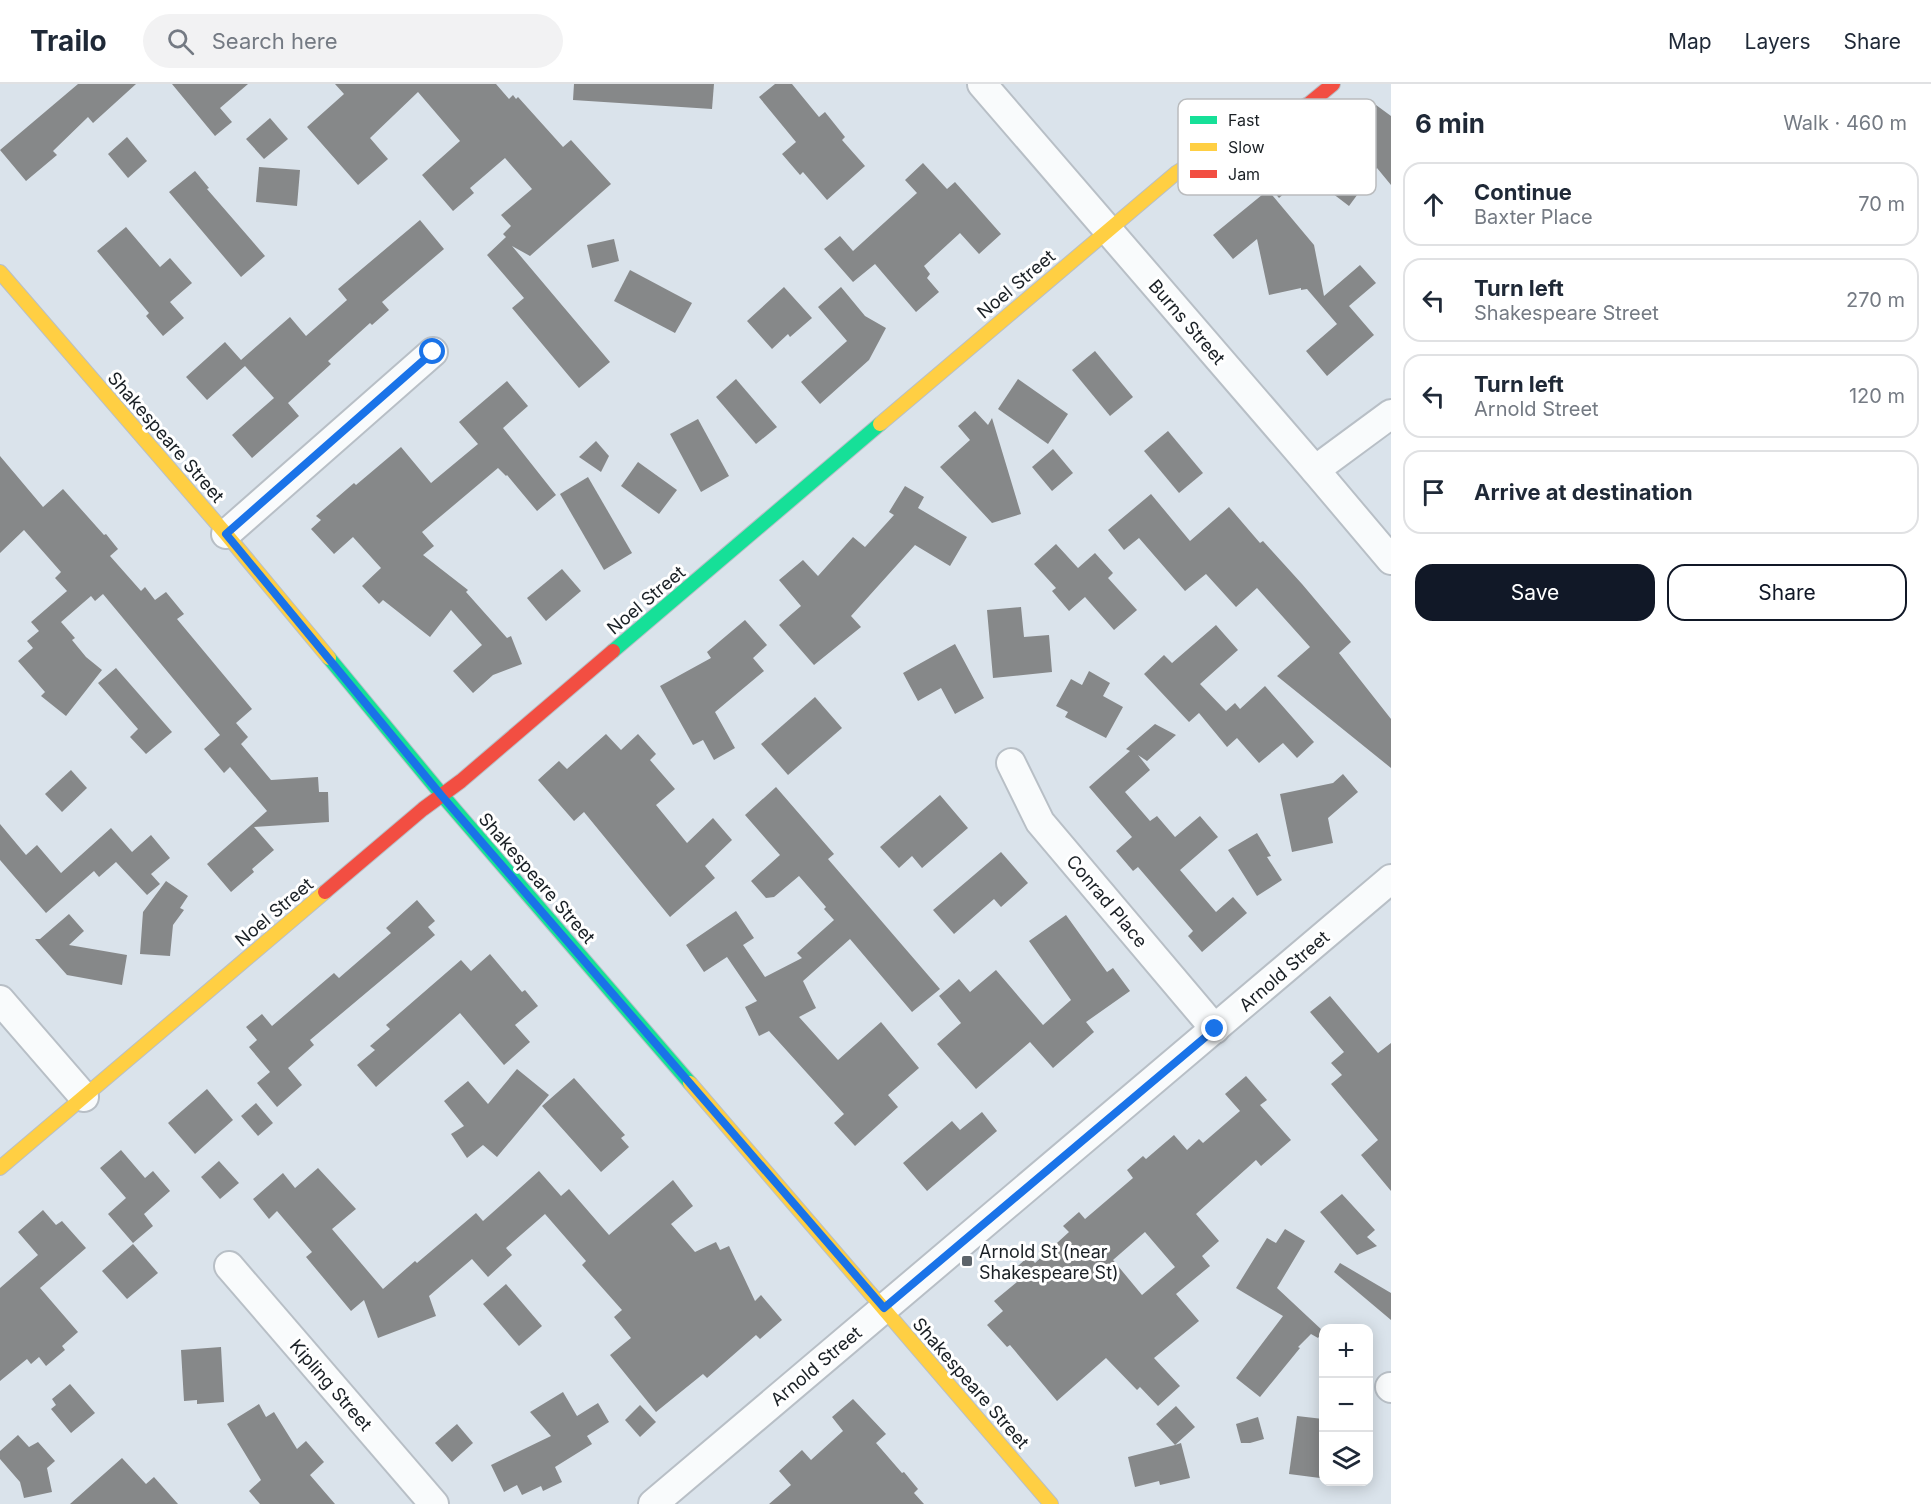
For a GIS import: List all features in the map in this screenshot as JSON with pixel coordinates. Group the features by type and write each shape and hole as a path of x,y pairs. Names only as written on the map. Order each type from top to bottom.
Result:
{"street":[{"name":"Burns Street","path":"982,84 1391,560"},
{"name":"Noel Street","path":"1314,99 1332,84"},
{"name":"Noel Street","path":"0,1168 441,795 461,782 1178,172"},
{"name":"Shakespeare Street","path":"0,272 226,534 441,795 1051,1504"},
{"path":"226,534 433,352"},
{"path":"1316,470 1391,414"},
{"name":"Conrad Place","path":"1011,763 1040,822 1215,1029"},
{"name":"Arnold Street","path":"653,1504 1391,879"},
{"path":"0,1000 84,1097"},
{"name":"Kipling Street","path":"229,1266 434,1504"}],"building":[{"path":"78,84 136,84 93,123 88,117 53,151 57,155 26,181 0,150"},
{"path":"172,84 248,84 220,108 232,122 215,136"},
{"path":"335,84 496,84 509,99 513,95 516,99 518,97 563,147 571,140 611,184 530,256 512,246 610,362 579,388 512,308 524,298 487,255 506,237 503,234 511,226 501,215 532,189 505,158 470,188 474,193 453,211 422,175 460,141 418,92 370,138 388,159 358,185 307,127 344,94"},
{"path":"574,84 714,84 712,109 573,100"},
{"path":"775,84 792,84 819,117 825,112 845,137 842,140 865,166 827,200 803,172 800,175 782,154 796,142 759,97"},
{"path":"1376,105 1391,116 1391,185 1377,168"},
{"path":"270,118 288,139 264,159 246,139"},
{"path":"127,137 147,161 128,178 108,154"},
{"path":"923,163 947,189 955,182 1001,234 979,254 960,233 924,266 930,274 927,278 939,292 916,312 875,264 853,282 824,249 840,236 853,251 917,193 905,180"},
{"path":"259,167 300,170 297,206 256,202"},
{"path":"195,171 209,188 207,189 265,256 241,277 169,192"},
{"path":"1262,195 1272,195 1314,245 1324,296 1360,265 1376,283 1349,306 1374,335 1327,376 1306,351 1337,324 1307,289 1301,290 1301,288 1269,295 1257,239 1233,259 1213,235"},
{"path":"1335,195 1357,195 1349,206"},
{"path":"420,220 444,249 382,302 389,310 372,325 370,323 328,361 331,364 288,403 299,416 252,458 232,435 274,398 245,366 207,400 186,377 225,342 241,360 290,317 306,336 347,300 338,289"},
{"path":"126,227 160,267 170,258 192,283 170,302 184,318 163,336 146,316 149,313 97,251"},
{"path":"614,239 619,261 592,268 587,245"},
{"path":"630,270 692,303 675,333 614,301"},
{"path":"784,287 812,318 790,337 788,334 772,349 747,321"},
{"path":"841,287 865,316 886,328 869,360 820,404 801,382 847,341 818,307"},
{"path":"1095,351 1133,397 1110,416 1072,370"},
{"path":"736,379 777,427 756,444 716,397"},
{"path":"1018,379 1068,414 1048,444 998,409"},
{"path":"507,381 528,406 503,428 556,495 537,511 507,475 498,468 422,532 434,546 423,555 468,590 466,592 507,638 511,636 522,664 493,675 473,693 453,671 482,645 451,610 430,637 383,600 379,604 362,586 381,568 353,537 334,554 311,529 321,520 316,516 401,447 431,483 478,444 459,422"},
{"path":"975,411 988,425 992,418 1021,514 992,523 940,467 970,440 958,426"},
{"path":"698,419 729,476 701,492 670,434"},
{"path":"1168,431 1203,473 1179,493 1144,451"},
{"path":"596,441 609,456 601,472 579,457"},
{"path":"1053,449 1073,473 1052,491 1032,467"},
{"path":"0,456 43,507 63,489 118,549 110,556 141,591 145,587 155,600 166,592 184,614 177,619 252,709 236,723 248,737 241,744 271,780 318,777 319,792 328,792 329,822 254,827 274,850 231,892 207,864 267,811 230,767 224,773 204,749 220,735 103,594 95,601 91,596 61,622 75,638 72,640 86,657 102,670 66,716 41,696 45,692 18,661 33,648 27,641 39,631 31,622 67,591 55,578 61,572 24,530 0,553"},
{"path":"638,462 677,490 659,514 621,486"},
{"path":"588,477 632,553 604,570 560,494"},
{"path":"905,486 924,497 918,508 967,537 950,566 915,545 851,616 861,627 814,665 779,625 801,606 779,580 803,560 818,576 853,537 865,547 894,515 889,512"},
{"path":"1151,494 1190,541 1229,507 1260,543 1263,541 1302,584 1351,642 1339,653 1391,719 1391,768 1277,676 1310,647 1257,588 1236,607 1206,574 1185,591 1139,538 1124,550 1108,530"},
{"path":"1056,544 1078,568 1095,553 1113,573 1108,578 1137,610 1114,630 1085,597 1069,611 1052,591 1056,588 1034,564"},
{"path":"562,569 581,591 546,621 527,598"},
{"path":"1021,607 1024,637 1049,635 1052,672 993,678 987,610"},
{"path":"745,620 767,645 753,658 764,671 715,712 735,748 714,760 703,740 693,745 660,686 711,658 707,652"},
{"path":"1216,625 1238,650 1200,684 1226,711 1235,703 1240,709 1265,686 1314,742 1297,758 1283,743 1259,763 1237,738 1227,747 1199,713 1189,722 1144,674 1164,655 1172,663"},
{"path":"955,644 984,698 955,714 941,688 918,701 903,673"},
{"path":"116,668 172,732 146,754 130,737 138,729 98,683"},
{"path":"1089,671 1110,683 1103,696 1123,707 1106,738 1065,717 1068,712 1056,706 1071,679 1082,685"},
{"path":"815,697 842,728 788,775 761,744"},
{"path":"1155,724 1176,735 1147,761 1138,755 1150,770 1125,792 1150,821 1157,816 1175,837 1200,816 1218,837 1180,870 1216,912 1233,897 1247,913 1202,952 1188,936 1193,931 1138,867 1133,871 1116,851 1132,837 1089,787 1130,751 1126,749"},
{"path":"606,734 621,750 638,734 656,754 650,760 675,789 656,805 687,843 713,818 732,840 705,866 715,878 670,917 584,812 574,821 538,780 559,761 567,769"},
{"path":"71,770 87,788 62,812 45,794"},
{"path":"1343,774 1358,792 1328,818 1333,843 1292,852 1280,794 1333,783"},
{"path":"776,787 834,854 828,859 940,989 912,1012 850,939 803,981 816,1008 799,1017 838,1060 881,1022 919,1068 888,1095 898,1107 855,1146 834,1123 844,1114 769,1031 759,1036 745,1007 757,1001 727,957 704,972 686,945 736,911 754,938 743,945 765,977 802,958 797,953 834,920 824,909 826,907 799,876 774,897 766,898 751,881 780,855 745,815"},
{"path":"940,795 968,828 922,868 912,856 899,868 880,847"},
{"path":"0,824 26,855 37,845 61,873 111,828 132,852 151,835 170,858 151,874 160,884 147,895 116,862 99,877 94,871 46,913 0,860"},
{"path":"1257,833 1271,856 1267,857 1282,880 1257,896 1228,850"},
{"path":"1001,852 1028,883 1001,907 994,899 954,934 933,910"},
{"path":"166,881 188,896 180,908 184,910 173,925 170,956 140,954 143,912"},
{"path":"417,900 435,921 428,927 435,935 310,1040 314,1045 288,1068 302,1085 277,1107 257,1083 270,1072 249,1047 257,1040 246,1027 262,1014 272,1026 334,973 339,978 391,933 386,928"},
{"path":"69,914 84,931 69,945 127,955 122,985 67,975 35,939 40,939"},
{"path":"1066,915 1107,972 1113,968 1130,991 1086,1022 1094,1032 1053,1068 1030,1042 976,1089 937,1044 961,1023 939,996 959,979 970,992 996,970 1043,1025 1071,1000 1029,941"},
{"path":"490,954 522,992 525,990 538,1006 515,1025 530,1042 504,1065 460,1013 376,1087 357,1065 375,1050 370,1046 390,1029 386,1025 461,960 471,971"},
{"path":"1330,996 1378,1053 1391,1043 1391,1191 1361,1155 1378,1140 1331,1084 1342,1075 1331,1063 1344,1052 1310,1012"},
{"path":"517,1069 549,1095 497,1157 483,1145 467,1158 451,1134 464,1126 444,1101 468,1081 488,1104"},
{"path":"1246,1076 1267,1100 1260,1105 1291,1140 1261,1166 1256,1160 1196,1214 1219,1241 1202,1256 1210,1266 1176,1294 1199,1321 1154,1358 1180,1386 1158,1406 1140,1387 1137,1390 1106,1358 1057,1401 1010,1345 1007,1347 987,1325 1003,1311 994,1301 1017,1282 1010,1273 1029,1256 1035,1263 1069,1232 1063,1226 1079,1212 1085,1219 1133,1178 1127,1170 1143,1156 1146,1159 1174,1135 1187,1150 1199,1139 1203,1143 1240,1111 1225,1094","holes":["1145,1232 1175,1267 1142,1295 1113,1260"]},
{"path":"574,1078 625,1135 621,1138 629,1147 601,1172 542,1106"},
{"path":"207,1089 233,1120 195,1154 168,1123"},
{"path":"256,1103 273,1123 258,1136 241,1116"},
{"path":"982,1112 997,1131 927,1191 903,1163 952,1121 960,1130"},
{"path":"121,1150 145,1178 153,1171 170,1191 144,1214 153,1226 133,1243 108,1214 126,1198 100,1168"},
{"path":"219,1161 239,1183 220,1199 201,1177"},
{"path":"318,1168 356,1209 332,1229 383,1289 476,1213 483,1221 539,1171 561,1196 569,1189 609,1235 673,1180 693,1206 671,1224 695,1252 716,1242 720,1250 729,1246 755,1301 761,1295 782,1320 760,1339 756,1335 707,1378 703,1374 656,1412 610,1355 631,1338 614,1317 622,1310 582,1265 586,1261 545,1214 506,1248 512,1255 488,1277 472,1259 429,1296 436,1316 378,1338 364,1300 351,1311 306,1257 312,1252 277,1211 269,1219 253,1199 283,1173 295,1188"},
{"path":"1342,1194 1375,1230 1367,1237 1377,1246 1357,1255 1320,1212"},
{"path":"43,1210 56,1225 62,1221 86,1248 40,1288 78,1332 62,1346 65,1350 46,1366 39,1357 31,1364 27,1359 0,1381 0,1288 38,1255 18,1232"},
{"path":"1285,1229 1305,1241 1277,1288 1319,1327 1319,1337 1311,1334 1298,1347 1300,1348 1260,1397 1236,1378 1283,1316 1236,1288 1267,1238 1276,1243"},
{"path":"133,1244 158,1273 127,1299 102,1271"},
{"path":"1340,1263 1391,1293 1391,1320 1334,1272"},
{"path":"506,1284 542,1326 519,1346 483,1304"},
{"path":"221,1347 224,1402 197,1404 197,1400 184,1401 181,1350"},
{"path":"70,1384 95,1413 71,1433 51,1409 56,1405 52,1399"},
{"path":"563,1392 577,1416 598,1403 609,1422 587,1436 592,1444 555,1467 562,1482 543,1491 541,1486 522,1495 517,1485 504,1492 491,1465 551,1436 530,1412"},
{"path":"853,1399 886,1434 876,1443 918,1489 914,1493 924,1504 769,1504 791,1485 779,1471 802,1450 811,1460 843,1431 832,1417"},
{"path":"259,1404 266,1417 274,1412 297,1449 306,1441 324,1462 310,1475 335,1504 260,1504 249,1491 261,1480 227,1424"},
{"path":"640,1405 656,1422 640,1437 625,1420"},
{"path":"1176,1406 1195,1427 1175,1445 1156,1424"},
{"path":"1297,1416 1319,1419 1319,1478 1289,1474"},
{"path":"1258,1417 1264,1439 1241,1443 1236,1424"},
{"path":"457,1424 473,1443 452,1462 435,1443"},
{"path":"18,1435 29,1447 38,1442 55,1461 47,1468 52,1492 24,1498 20,1482 0,1459 0,1451"},
{"path":"1181,1443 1190,1478 1160,1485 1159,1481 1135,1487 1128,1457"},
{"path":"122,1458 146,1484 154,1477 178,1504 70,1504"}],"traffic: fast":[{"path":"613,651 880,424"},
{"path":"329,658 442,795 690,1083"}],"traffic: slow":[{"path":"880,424 1178,172"},
{"path":"0,272 226,534 329,658"},
{"path":"0,1168 325,892"},
{"path":"690,1083 1051,1504"}],"traffic: jam":[{"path":"1315,99 1333,84"},
{"path":"325,892 423,809 461,781 613,651"}],"place":[{"name":"Arnold St (near Shakespeare St)","path":"967,1261"}],"route":[{"path":"433,352 226,534 441,795 884,1308 1215,1029"}]}
